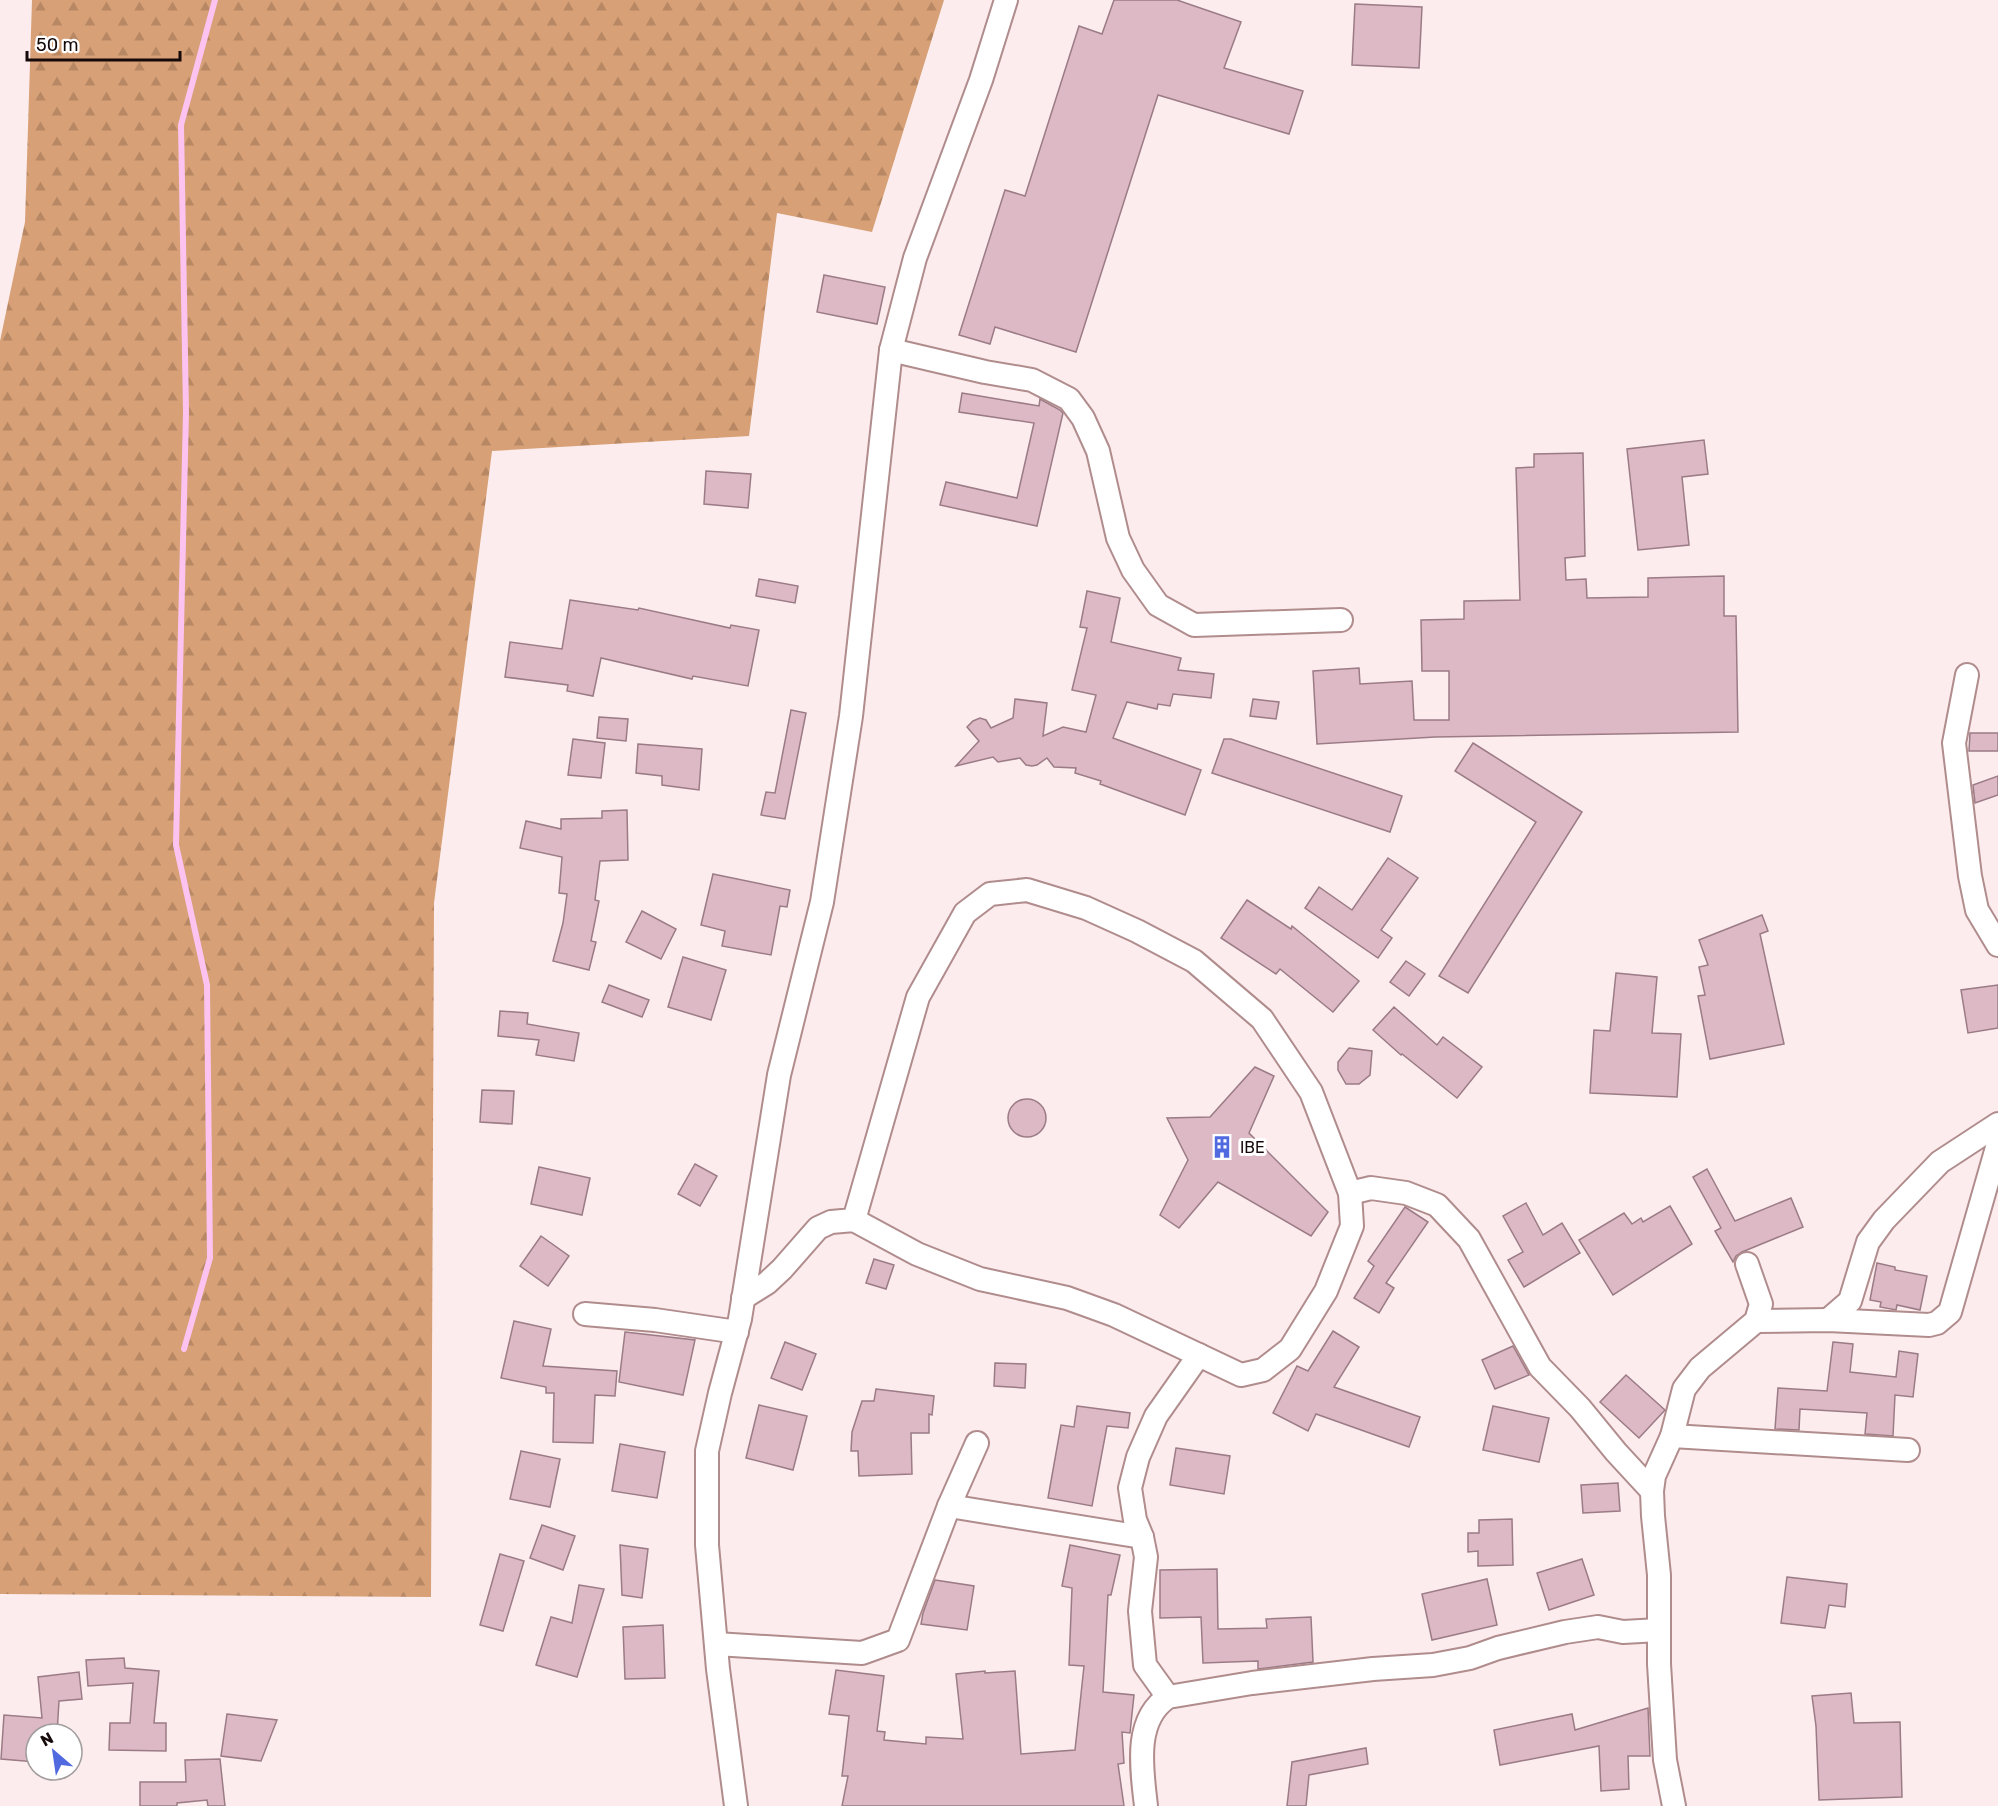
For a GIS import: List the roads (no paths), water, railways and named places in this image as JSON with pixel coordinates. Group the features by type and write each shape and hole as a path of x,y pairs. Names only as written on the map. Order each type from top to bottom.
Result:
{"street":[{"path":"736,1806 718,1670 707,1545 707,1451 737,1332 779,1075 822,902 851,716 891,350 915,258 981,80 1006,0"},
{"path":"891,350 985,372 1032,380 1069,399 1083,418 1098,451 1118,537 1133,570 1158,605 1194,625 1341,620"},
{"path":"1967,675 1954,743 1970,876 1977,910 1998,945"},
{"path":"743,1298 782,1269 818,1228 831,1222 854,1220 917,1254 980,1280 1067,1298 1114,1315 1241,1375 1263,1370 1290,1349 1326,1292 1352,1226 1350,1193 1311,1092 1262,1019 1194,961 1137,931 1086,908 1027,890 990,894 965,913 918,997 854,1220"},
{"path":"1828,1320 1850,1301 1868,1242 1884,1220 1940,1162 1998,1124"},
{"path":"1756,1321 1828,1320 1929,1325 1943,1319 1950,1312 1998,1144"},
{"path":"1350,1193 1371,1188 1406,1193 1437,1205 1469,1239 1540,1367 1580,1408 1652,1491"},
{"path":"1674,1806 1665,1760 1659,1575 1652,1491 1654,1476 1672,1436 1684,1389 1700,1368 1756,1321 1761,1304 1746,1264"},
{"path":"585,1314 655,1320 737,1332"},
{"path":"1168,1697 1145,1665 1140,1611 1146,1557 1142,1537 1135,1520 1130,1488 1138,1456 1156,1416 1199,1355"},
{"path":"1672,1436 1908,1450"},
{"path":"716,1644 862,1653 898,1640 949,1506 977,1443"},
{"path":"949,1506 1142,1537"},
{"path":"1146,1806 1140,1756 1151,1713 1168,1697 1251,1683 1373,1669 1433,1665 1470,1658 1498,1648 1565,1632 1598,1627 1623,1632 1659,1630"}],"waterway":[{"path":"184,1349 210,1258 207,985 176,845 186,412 181,125 215,0"}],"place":[{"name":"IBE","path":"1222,1147"}]}
